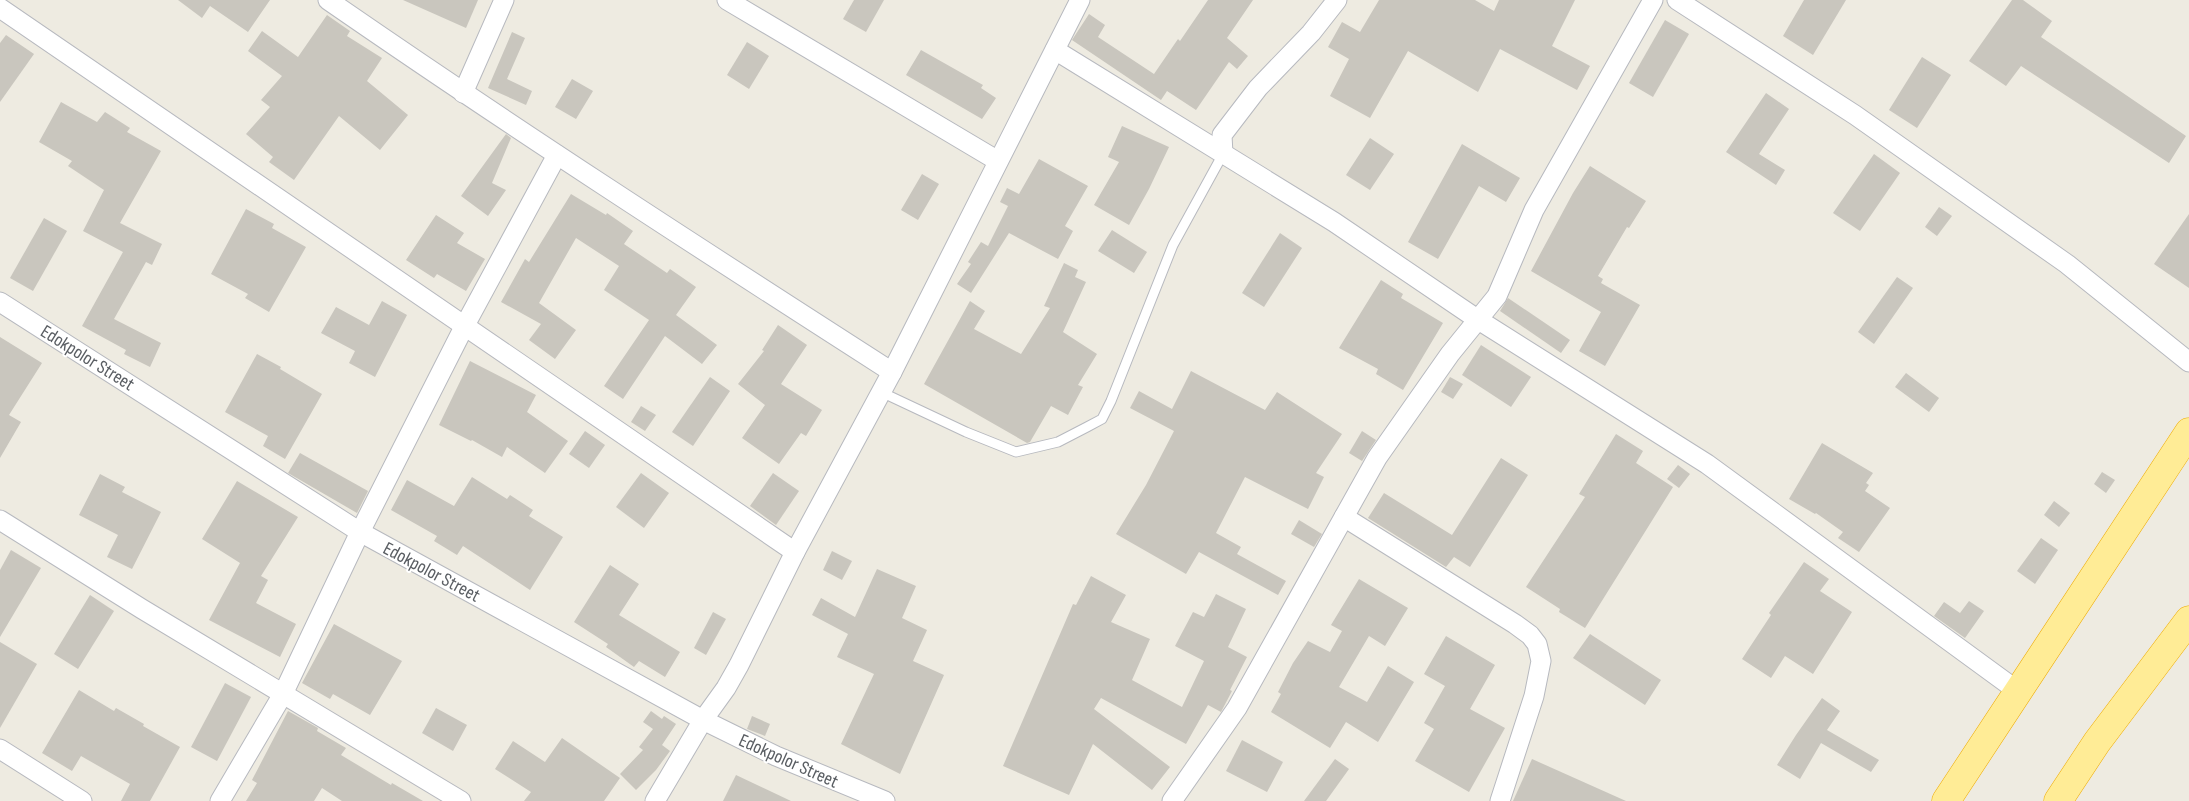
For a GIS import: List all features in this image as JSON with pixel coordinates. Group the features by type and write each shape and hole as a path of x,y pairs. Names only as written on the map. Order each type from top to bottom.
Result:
{"highway":[{"path":"1946,801 2020,692 2189,432"},
{"path":"2058,801 2097,742 2189,620"}],"street":[{"path":"328,0 463,93 892,372"},
{"path":"463,93 504,0"},
{"path":"726,0 998,161"},
{"path":"658,800 703,720 726,688 795,552 892,372 1080,0"},
{"path":"1222,154 1222,135 1258,88 1311,33 1337,0"},
{"path":"1172,801 1237,708 1377,458 1477,319 1497,296 1534,210 1653,0"},
{"path":"1677,0 1855,115 1998,215 2067,264 2189,362"},
{"path":"0,8 795,552"},
{"path":"1055,50 1334,222 1477,319 1707,464 2020,692"},
{"path":"220,801 283,694 360,532 464,327 557,155"},
{"name":"Edokpolor Street","path":"0,302 360,532 703,720 776,756 885,801"},
{"path":"1344,517 1515,624 1530,635 1537,644 1542,661 1534,696 1500,801"},
{"path":"0,520 142,609 461,801"},
{"path":"0,749 82,801"}],"lane":[{"path":"881,392 966,432 1016,452 1058,442 1102,418 1111,401 1173,245 1222,154"}],"building":[{"path":"178,0 270,0 248,32 210,6 202,18"},
{"path":"403,0 478,0 466,28"},
{"path":"854,0 884,0 866,32 843,19"},
{"path":"1208,0 1253,0 1227,38 1248,56 1237,69 1229,62 1196,110 1167,91 1161,100 1072,40 1089,14 1105,25 1098,37 1154,74 1178,39 1180,41"},
{"path":"1379,0 1475,0 1494,11 1499,0 1575,0 1552,46 1590,66 1577,90 1500,49 1478,92 1408,51 1370,118 1330,96 1349,59 1328,47 1342,22 1360,32"},
{"path":"1804,0 1846,0 1813,55 1783,36"},
{"path":"2012,0 2023,0 2052,21 2041,37 2186,136 2169,163 2021,66 2006,86 1969,61"},
{"path":"327,15 350,31 347,36 382,58 367,81 408,115 380,150 339,116 294,180 269,162 273,157 246,134 270,107 261,100 282,76 248,51 262,31 298,57"},
{"path":"1665,20 1689,34 1653,97 1629,83"},
{"path":"512,32 525,38 507,79 532,91 526,105 488,88"},
{"path":"6,35 34,54 0,102 0,43"},
{"path":"747,42 769,56 749,89 727,75"},
{"path":"921,50 983,85 981,88 996,98 982,119 906,75"},
{"path":"1922,57 1951,75 1917,128 1889,110"},
{"path":"572,79 593,91 576,119 555,107"},
{"path":"1766,93 1789,109 1759,154 1785,170 1776,185 1726,152"},
{"path":"61,102 97,122 105,112 130,128 127,132 161,151 120,223 162,244 152,265 146,262 114,319 161,343 150,367 124,354 126,350 82,326 123,252 83,231 104,190 68,166 72,161 39,142"},
{"path":"1122,126 1169,147 1129,225 1094,205 1119,162 1108,157"},
{"path":"506,134 511,138 492,183 506,190 488,216 461,196"},
{"path":"1370,138 1394,154 1370,190 1346,175"},
{"path":"1462,144 1520,178 1506,202 1479,186 1438,259 1408,242"},
{"path":"1874,154 1900,173 1860,231 1833,213"},
{"path":"1039,159 1088,186 1065,226 1073,231 1058,259 1009,233 971,293 957,284 971,264 968,262 981,242 988,246 1008,206 1000,202 1007,188 1019,194"},
{"path":"1590,166 1646,201 1629,228 1627,227 1598,276 1603,279 1601,283 1640,305 1605,366 1579,351 1601,312 1531,271 1573,193"},
{"path":"922,174 939,184 918,220 901,210"},
{"path":"571,194 606,215 607,213 633,231 624,244 667,273 670,269 696,287 676,315 717,345 702,364 665,336 623,399 604,386 649,320 604,290 619,266 576,238 539,303 576,330 555,359 529,340 541,324 501,302 525,259 529,262"},
{"path":"1939,207 1952,216 1937,236 1925,227"},
{"path":"246,209 274,224 272,228 306,247 269,312 245,298 248,294 211,274"},
{"path":"2189,214 2189,288 2154,264"},
{"path":"436,215 464,233 457,243 485,259 466,291 437,274 434,278 406,260"},
{"path":"44,218 67,231 33,291 10,278"},
{"path":"1112,230 1147,252 1134,273 1098,251"},
{"path":"1280,233 1302,248 1264,307 1242,293"},
{"path":"1064,263 1078,270 1075,277 1086,282 1063,332 1097,354 1078,385 1083,387 1068,415 1051,406 1030,442 1027,443 924,384 970,301 985,311 974,329 1021,354 1050,308 1044,306"},
{"path":"1897,277 1913,288 1874,344 1858,332"},
{"path":"1381,280 1403,294 1401,298 1443,323 1403,390 1376,374 1378,369 1339,348"},
{"path":"1508,298 1570,340 1561,353 1500,311"},
{"path":"382,301 407,315 375,377 349,363 355,351 321,333 336,307 369,325"},
{"path":"778,325 807,345 781,384 822,410 806,436 801,433 779,464 742,438 765,405 738,384 764,351 762,350"},
{"path":"0,337 42,363 9,415 21,422 0,458"},
{"path":"1481,345 1531,377 1511,407 1462,375"},
{"path":"257,354 281,367 280,369 322,394 285,459 263,446 268,436 225,412"},
{"path":"470,361 536,395 527,412 568,441 545,473 507,447 502,457 472,440 439,425"},
{"path":"1191,371 1265,410 1277,392 1342,434 1316,473 1324,477 1308,509 1245,477 1216,533 1241,547 1237,554 1286,581 1278,595 1199,552 1186,574 1116,534 1146,485 1174,431 1130,408 1139,391 1172,409"},
{"path":"1906,373 1939,398 1929,412 1895,387"},
{"path":"710,377 730,391 693,446 672,432"},
{"path":"1450,377 1463,384 1453,399 1441,392"},
{"path":"641,406 656,415 645,431 631,422"},
{"path":"585,431 605,445 589,468 569,454"},
{"path":"1362,431 1376,440 1362,461 1349,453"},
{"path":"1616,434 1643,451 1636,463 1673,487 1585,628 1559,612 1560,609 1526,587 1585,497 1579,494"},
{"path":"1822,443 1873,473 1866,483 1869,485 1865,491 1890,508 1859,552 1838,538 1843,532 1816,513 1789,499"},
{"path":"300,453 368,491 357,513 288,473"},
{"path":"1501,458 1528,475 1470,567 1454,557 1446,567 1368,518 1384,493 1452,535"},
{"path":"1678,465 1690,474 1679,488 1667,479"},
{"path":"2102,472 2115,480 2106,493 2094,484"},
{"path":"641,473 669,493 644,528 616,507"},
{"path":"773,473 799,491 776,525 750,506"},
{"path":"100,474 125,487 122,492 161,512 132,569 107,557 118,535 79,515"},
{"path":"472,477 507,499 510,495 533,510 529,516 563,537 530,590 463,546 457,555 434,541 437,536 391,510 407,480 454,506"},
{"path":"237,481 298,517 261,576 268,580 256,603 296,624 280,657 209,620 240,563 202,539"},
{"path":"2054,501 2070,513 2059,527 2044,515"},
{"path":"1299,520 1322,534 1314,547 1291,534"},
{"path":"2041,538 2058,550 2035,584 2017,571"},
{"path":"11,550 41,568 0,637 0,570"},
{"path":"832,551 852,561 842,580 823,570"},
{"path":"1804,562 1829,579 1820,591 1852,612 1813,674 1785,656 1771,678 1742,659 1771,615 1769,613"},
{"path":"610,565 639,584 619,615 680,652 665,677 639,661 634,667 606,647 608,644 574,622"},
{"path":"877,569 916,586 902,618 927,630 913,661 944,675 900,774 841,744 874,674 837,657 848,634 812,615 821,598 855,617"},
{"path":"1091,576 1126,595 1111,622 1150,639 1132,680 1182,707 1204,661 1175,646 1193,612 1204,617 1216,594 1246,609 1228,647 1247,657 1230,690 1232,691 1221,712 1208,705 1186,744 1101,698 1094,709 1170,767 1152,790 1093,744 1069,795 1003,766 1073,604 1076,605"},
{"path":"1359,579 1408,608 1385,646 1369,636 1339,687 1367,702 1388,666 1414,682 1378,742 1346,722 1330,748 1271,712 1281,694 1278,692 1293,663 1308,641 1330,652 1342,631 1331,625"},
{"path":"90,595 114,611 78,669 54,654"},
{"path":"1969,601 1984,611 1965,638 1934,616 1944,602 1960,613"},
{"path":"713,612 726,619 706,655 694,648"},
{"path":"334,624 402,661 370,715 333,694 330,699 302,683"},
{"path":"1590,634 1661,680 1645,705 1573,658"},
{"path":"1446,636 1495,665 1470,709 1505,728 1469,792 1415,761 1434,729 1424,723 1445,686 1424,674"},
{"path":"0,642 37,664 0,728"},
{"path":"225,683 251,697 217,761 191,747"},
{"path":"79,690 114,711 116,708 180,747 150,801 121,801 130,784 81,756 72,771 42,753"},
{"path":"1822,698 1840,711 1827,730 1879,760 1871,772 1821,743 1800,779 1777,765"},
{"path":"436,708 467,725 453,751 422,733"},
{"path":"288,711 318,728 317,731 346,748 341,755 391,785 392,783 423,801 342,801 322,788 314,801 246,801 257,783 252,780"},
{"path":"651,711 662,719 664,716 676,724 662,745 670,751 656,770 636,790 620,774 643,750 639,747 653,729 643,722"},
{"path":"752,716 770,724 765,736 747,729"},
{"path":"562,738 620,778 604,801 524,801 531,792 495,769 513,741 545,762"},
{"path":"1242,740 1283,762 1267,792 1226,771"},
{"path":"1335,759 1349,769 1326,801 1304,801"},
{"path":"1532,759 1626,801 1513,801"},
{"path":"736,775 791,801 723,801"}]}
